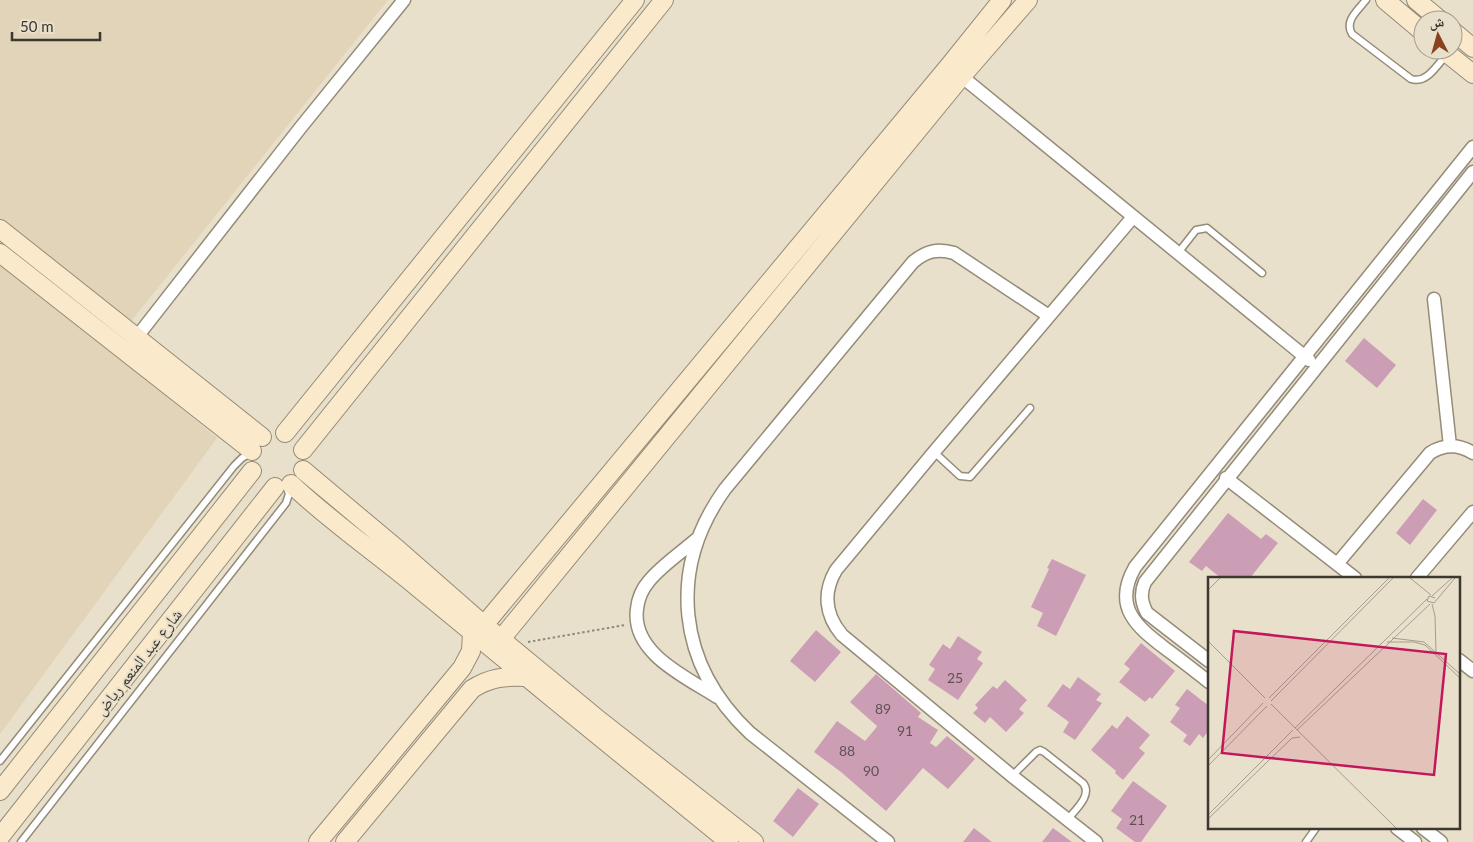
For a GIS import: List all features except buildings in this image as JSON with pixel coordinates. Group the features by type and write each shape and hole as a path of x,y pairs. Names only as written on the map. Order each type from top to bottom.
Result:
{"street":[{"path":"136,338 301,127 404,0"},
{"path":"285,433 634,0"},
{"path":"303,450 664,0"},
{"path":"505,642 956,71 1002,0"},
{"path":"318,842 456,676 467,660 478,629 956,71 1028,0"},
{"path":"1416,0 1428,10"},
{"path":"1393,3 1413,22"},
{"path":"1463,40 1473,48"},
{"path":"1455,60 1473,74"},
{"path":"956,71 1316,366"},
{"path":"1208,681 1140,629 1135,622 1127,606 1126,590 1134,567 1473,147"},
{"path":"1208,660 1151,617 1144,607 1141,595 1145,582 1226,478 1473,172"},
{"path":"1096,842 1012,776 842,635 832,620 827,602 829,585 836,570 1133,216"},
{"path":"1418,216 1430,226"},
{"path":"0,229 136,338 254,453 262,482 284,485 319,510 391,554"},
{"path":"888,842 750,733 733,716 707,678 690,627 688,609 689,573 698,538 713,506 725,489 920,256 937,250 954,253 1049,316"},
{"path":"0,252 254,453"},
{"path":"1434,300 1450,446"},
{"path":"349,355 368,371"},
{"path":"254,453 273,433 285,433 296,440 303,450 305,457 303,470 296,480 284,485"},
{"path":"1337,564 1425,457 1436,449 1450,446 1463,448 1473,453"},
{"name":"شارع عبد المنعم رياض","path":"0,791 254,453"},
{"path":"303,470 391,554 478,629 525,677 590,721 754,842"},
{"path":"1226,478 1355,577"},
{"name":"شارع عبد المنعم رياض","path":"0,837 284,485"},
{"path":"1418,577 1473,512"},
{"path":"698,538 649,581 637,605 637,623 642,639 652,653 721,700"},
{"path":"478,629 505,642 590,721 729,842"},
{"path":"1460,661 1473,671"},
{"path":"456,676 472,689"},
{"path":"345,842 472,689 490,679 525,677"},
{"path":"1400,830 1415,842"},
{"path":"1426,830 1441,842"}],"lane":[{"path":"1366,0 1350,22 1352,34 1411,79 1424,79 1439,60"},
{"path":"1178,253 1196,230 1207,228 1262,273"},
{"path":"934,452 960,476 970,477 1030,408"},
{"path":"0,761 234,466 242,458 254,453"},
{"path":"21,842 286,503 289,494 284,485"},
{"path":"1012,776 1036,752 1040,750 1048,754 1086,788 1086,794 1067,820"},
{"path":"1306,842 1315,830"}],"path":[{"path":"505,642 637,623"}],"shaded area":[{"path":"0,0 388,0 109,349 217,438 0,734"}]}
